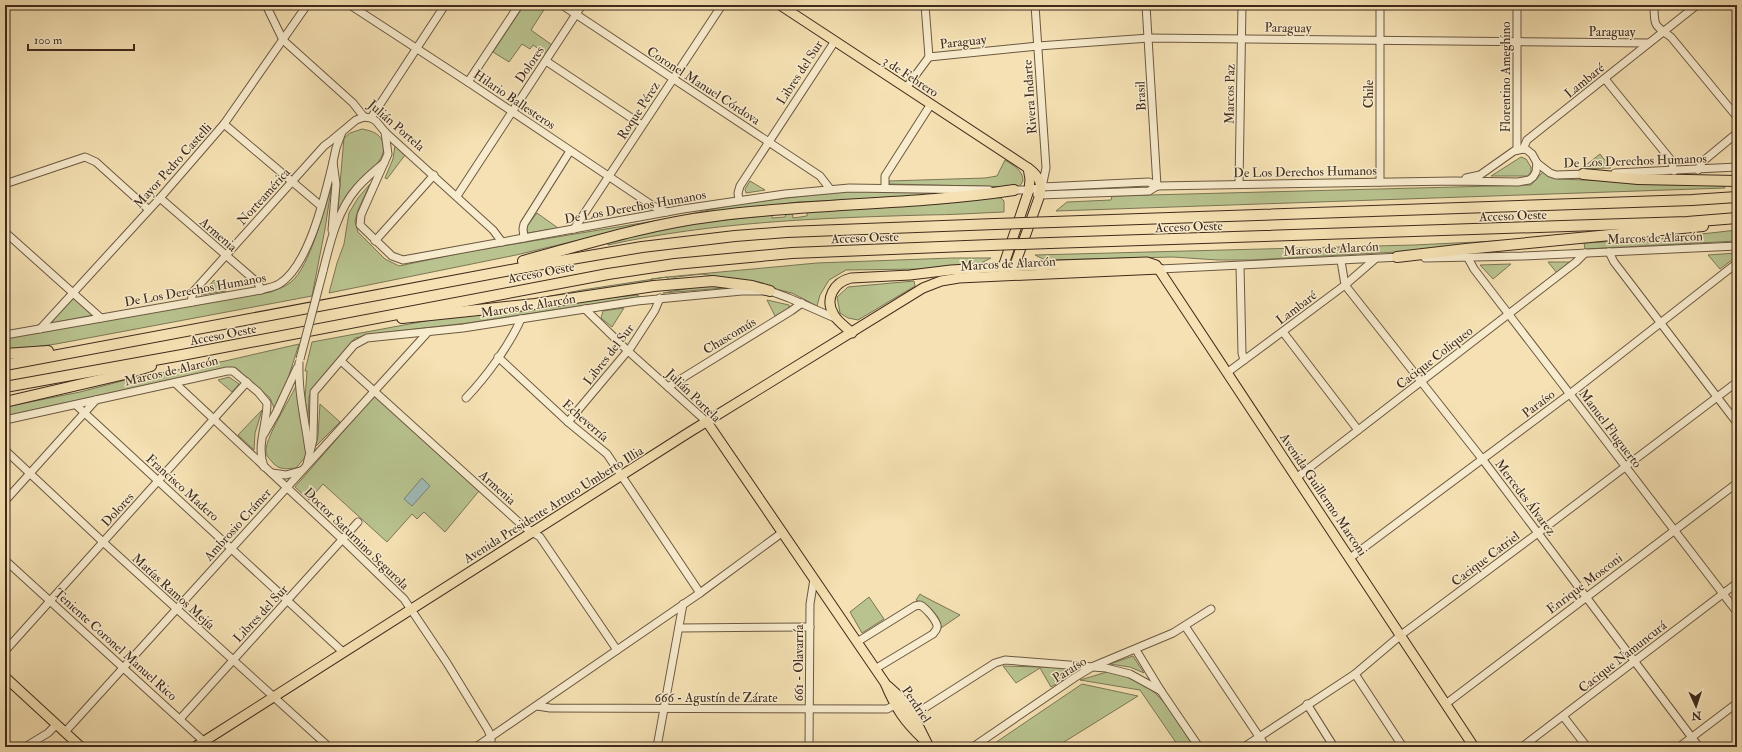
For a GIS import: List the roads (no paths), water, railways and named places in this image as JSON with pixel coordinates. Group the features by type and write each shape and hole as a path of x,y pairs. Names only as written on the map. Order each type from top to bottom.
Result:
{"highway":[{"path":"1583,174 1638,179 1737,181"},
{"path":"449,281 608,238 676,222 714,216 974,196 1014,190"},
{"name":"Acceso Oeste","path":"5,365 571,258 699,239 787,232 1677,201 1737,196"},
{"path":"1397,257 1569,239 1689,229 1737,219"},
{"name":"Acceso Oeste","path":"5,387 182,355 557,282 675,264 792,253 1737,219"},
{"path":"324,327 535,304 669,285 713,281 752,286 770,291"},
{"path":"5,354 94,348"},
{"path":"5,402 126,374 182,355"}],"main road":[{"name":"3 de Febrero","path":"780,5 1028,168 1037,176 1041,191"},
{"path":"1005,272 1029,190 1030,179 1028,168"},
{"path":"1015,266 1041,191"},
{"name":"Marcos de Alarcón","path":"928,286 953,278 1005,272 1015,266 1147,262"},
{"name":"Avenida Guillermo Marconi","path":"1147,262 1156,265 1160,269 1474,747"},
{"name":"Marcos de Alarcón","path":"852,333 838,319 831,308 831,294 837,285 848,278 910,275 951,270 1005,272 1160,269"},
{"name":"Avenida Presidente Arturo Umberto Illia","path":"195,747 207,744 273,697 412,608 707,422 928,286"},
{"name":"Julián Portela","path":"707,422 885,684"},
{"path":"5,678 81,747"},
{"path":"885,684 895,705 908,725 926,744"},
{"name":"Perdriel","path":"885,684 900,697 912,716 926,744"}],"street":[{"name":"Julián Portela","path":"266,5 283,40 367,117 381,126 385,132 457,196 493,230 502,242"},
{"name":"Mayor Pedro Castelli","path":"40,329 148,209 160,198 224,124 307,5"},
{"name":"Hilario Ballesteros","path":"350,5 653,206 666,212"},
{"name":"Norteamérica","path":"191,302 193,292 324,146 356,120 367,117 445,5"},
{"path":"468,82 520,5"},
{"name":"Coronel Manuel Córdova","path":"562,5 820,176 830,189"},
{"name":"Dolores","path":"457,196 582,5"},
{"name":"Roque Pérez","path":"574,229 722,5"},
{"path":"906,88 928,57 925,5"},
{"name":"Rivera Indarte","path":"1035,5 1046,168 1041,191"},
{"name":"Brasil","path":"1146,5 1157,186"},
{"name":"Marcos Paz","path":"1239,184 1242,5"},
{"name":"Chile","path":"1380,5 1380,182"},
{"name":"Florentino Ameghino","path":"1517,5 1520,150"},
{"path":"1654,5 1654,20 1656,26 1671,36 1737,117"},
{"name":"Lambaré","path":"1486,171 1520,150 1527,140 1697,5"},
{"path":"1733,5 1737,10"},
{"name":"Paraguay","path":"928,57 1038,46 1149,38 1648,43"},
{"name":"Libres del Sur","path":"739,200 738,193 740,186 834,41"},
{"path":"546,61 642,125"},
{"path":"1605,79 1671,160 1674,171"},
{"path":"885,188 885,176 930,104"},
{"path":"224,124 321,206"},
{"name":"De Los Derechos Humanos","path":"5,335 261,290 280,284 299,262 310,238 321,206 336,148 342,132"},
{"name":"De Los Derechos Humanos","path":"385,132 388,146 385,161 360,216 360,221 362,228 375,241 392,256 403,260 666,212 739,200 830,189 885,188 1041,191 1149,182 1157,186 1454,181 1524,182 1533,177 1536,172 1537,163"},
{"path":"1698,170 1702,162 1737,133"},
{"name":"De Los Derechos Humanos","path":"1520,150 1527,150 1532,154 1537,163 1545,170 1556,175 1698,170 1737,167"},
{"path":"524,238 524,224 570,151"},
{"path":"5,184 85,157 96,162 148,209"},
{"path":"309,452 300,404 298,381 300,361 322,271 332,236 343,211 356,189 385,161"},
{"path":"332,236 336,184 333,162"},
{"name":"De Los Derechos Humanos","path":"1454,181 1480,175 1486,171"},
{"path":"375,241 434,175"},
{"name":"Armenia","path":"160,198 258,284 261,290"},
{"path":"5,232 101,318"},
{"name":"Marcos de Alarcón","path":"1160,269 1397,257 1468,258 1737,246"},
{"path":"1609,252 1614,262 1662,322 1737,423"},
{"name":"Cacique Coliqueo","path":"1296,478 1510,314 1576,262 1585,253"},
{"name":"Manuel Fluguerto","path":"1468,258 1474,269 1571,393 1674,531 1737,612"},
{"name":"Lambaré","path":"1228,372 1283,332 1375,259"},
{"name":"Mercedes Álvarez","path":"1341,260 1345,284 1483,460 1699,747"},
{"name":"Paraíso","path":"1350,558 1571,393 1737,263"},
{"path":"1240,266 1242,353 1244,360"},
{"name":"Marcos de Alarcón","path":"307,464 314,430 314,392 354,345 367,338 428,332 660,298 742,291 770,291 838,319"},
{"name":"Libres del Sur","path":"568,422 628,351 655,310 660,298"},
{"name":"Chascomús","path":"668,387 802,303"},
{"name":"Julián Portela","path":"585,309 628,351 707,422"},
{"path":"466,398 480,383 498,357 515,331 520,319"},
{"name":"Ambrosio Crámer","path":"65,732 428,332"},
{"path":"1283,332 1358,430"},
{"name":"Echeverría","path":"498,357 568,422 607,454 700,593"},
{"path":"261,439 276,413 300,361"},
{"name":"Armenia","path":"341,361 522,526 540,537 617,650"},
{"name":"Marcos de Alarcón","path":"5,420 227,371 233,371 258,392 267,403 261,439 261,455 267,469"},
{"name":"Dolores","path":"5,651 212,419 247,382"},
{"name":"Cacique Catriel","path":"1244,747 1355,674 1401,635 1737,382"},
{"name":"Doctor Saturnino Segurola","path":"175,383 404,599 412,608 447,663 491,737"},
{"path":"5,501 96,400"},
{"name":"Francisco Madero","path":"76,405 289,600 343,652"},
{"name":"Matías Ramos Mejía","path":"5,450 103,542 329,747"},
{"path":"267,469 286,475 301,471"},
{"name":"Enrique Mosconi","path":"1446,703 1737,483"},
{"name":"Libres del Sur","path":"180,719 358,522"},
{"path":"476,747 700,593 783,532"},
{"name":"Teniente Coronel Manuel Rico","path":"5,560 207,744"},
{"name":"661 - Olavarría","path":"809,747 810,604 814,579"},
{"name":"Cacique Namuncurá","path":"1522,747 1737,583"},
{"path":"658,747 683,604"},
{"path":"857,642 915,606 920,605 928,612 937,625 933,634 875,669"},
{"name":"Paraíso","path":"973,747 1094,666 1136,650 1185,626 1211,609"},
{"path":"1185,626 1266,747"},
{"path":"679,628 810,628"},
{"path":"1136,650 1198,747"},
{"path":"912,716 994,663 1005,660 1094,666 1130,674 1161,691"},
{"path":"1355,674 1403,747"},
{"path":"1678,747 1737,703"},
{"path":"1308,704 1334,747"},
{"name":"666 - Agustín de Zárate","path":"537,706 550,708 887,709 895,705"},
{"path":"1563,716 1586,747"},
{"path":"25,747 48,733 56,725"},
{"path":"491,737 491,747"}],"water":[{"path":"422,478 430,486 412,506 404,499"}]}
